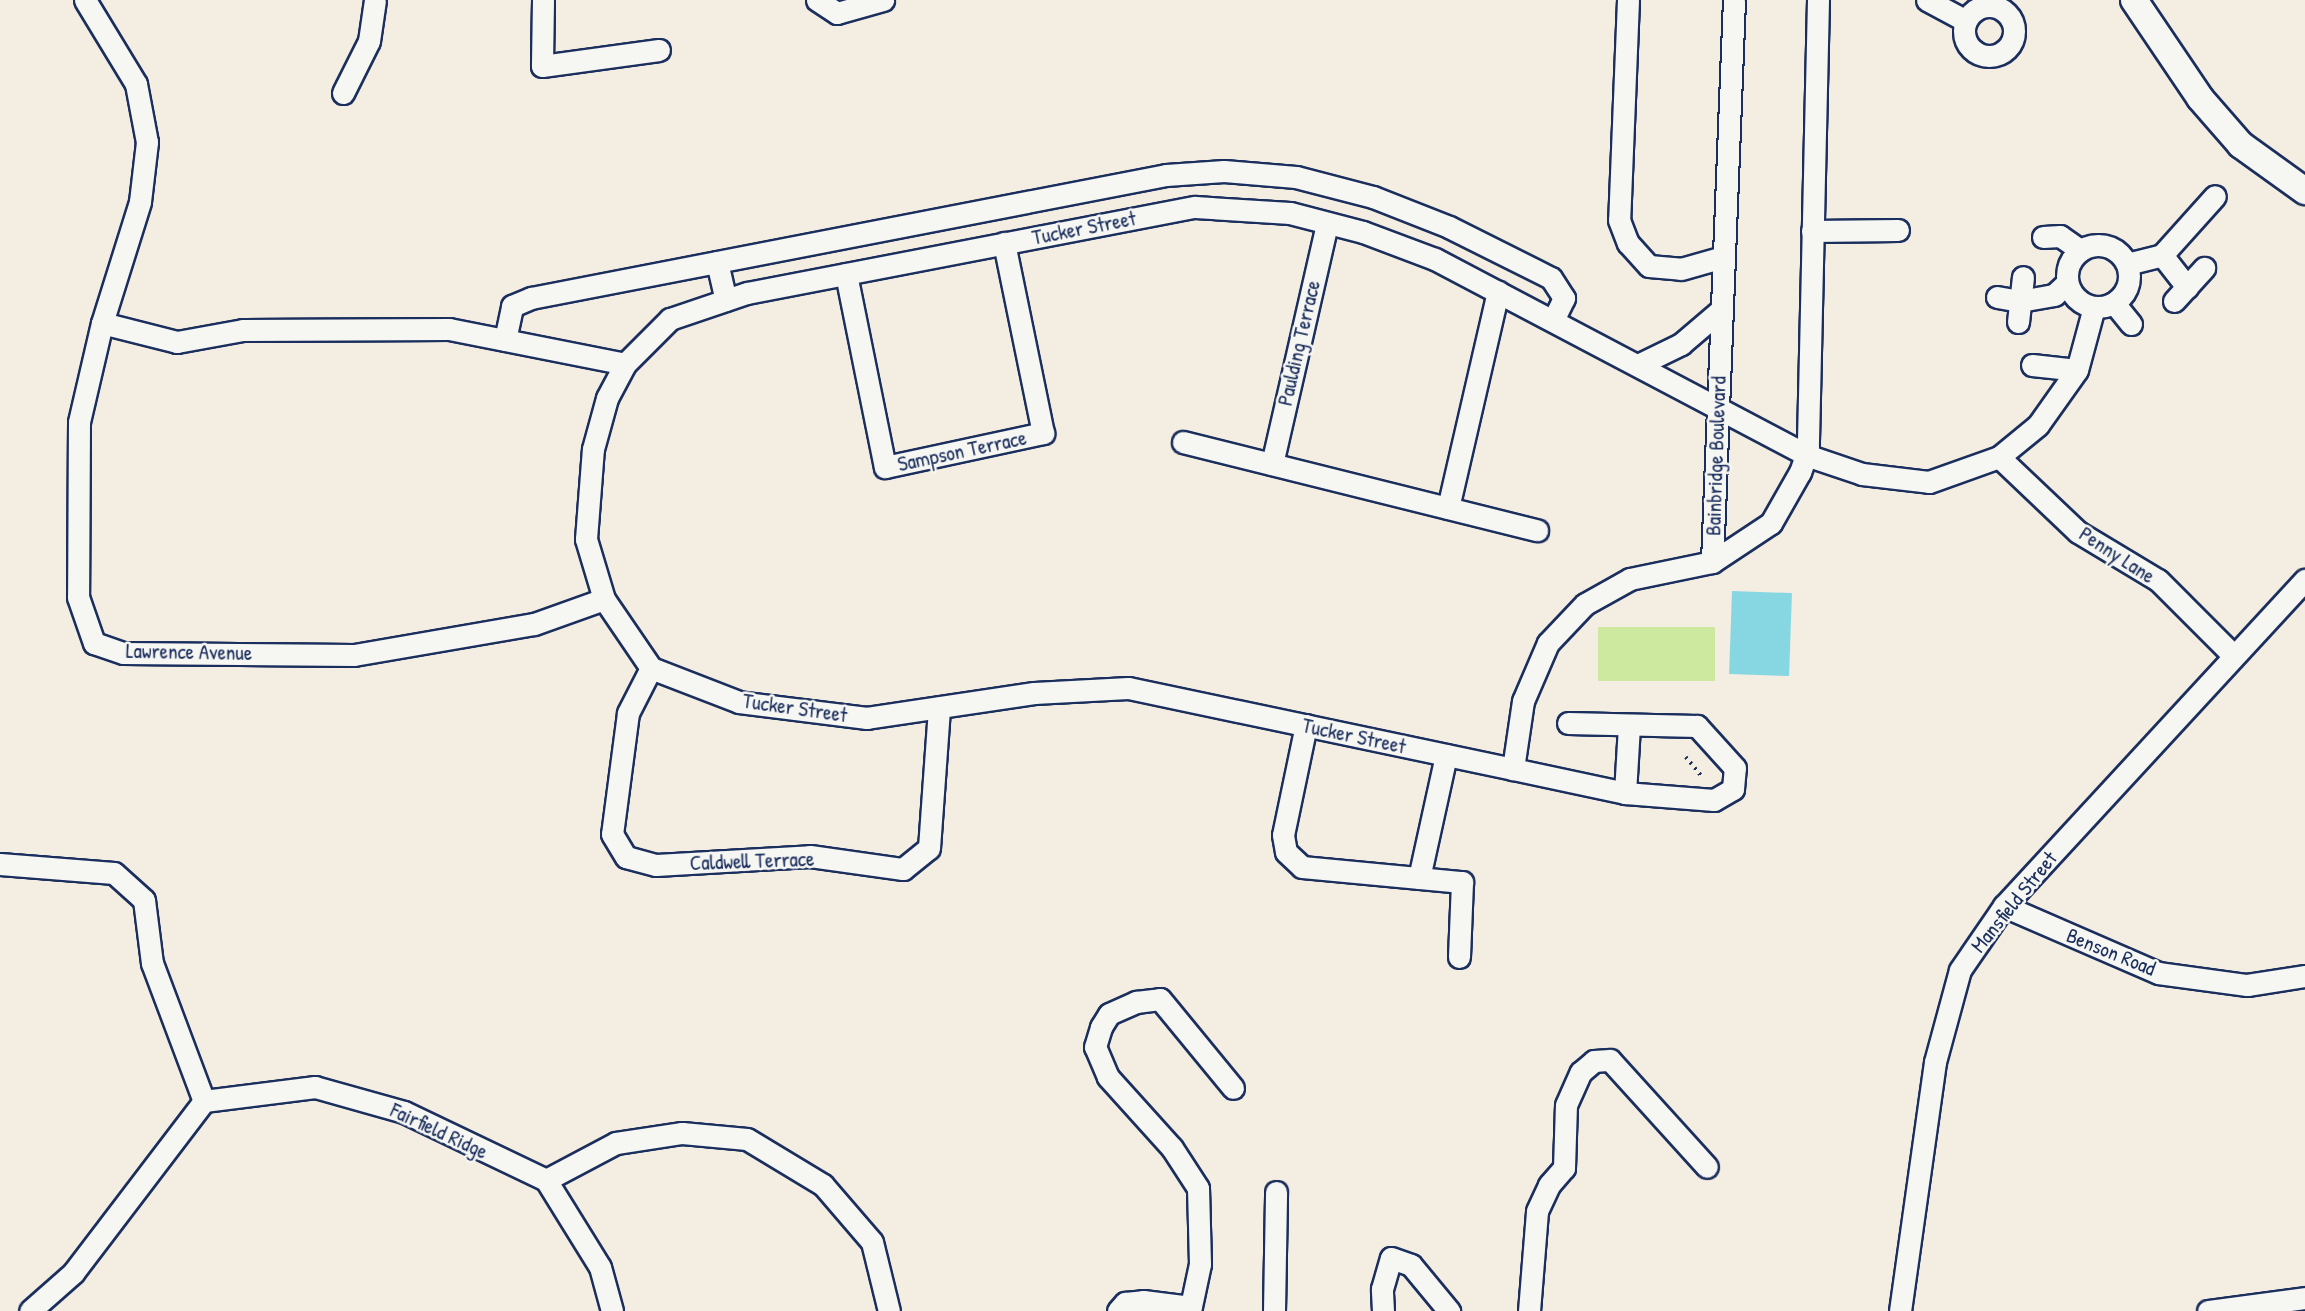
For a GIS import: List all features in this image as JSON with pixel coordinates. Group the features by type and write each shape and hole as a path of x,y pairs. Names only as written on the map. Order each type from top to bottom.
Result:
{"main road":[{"path":"2134,0 2200,98 2241,145 2305,191"}],"street":[{"name":"Lawrence Avenue","path":"85,0 136,85 147,142 140,202 102,323 79,422 78,597 94,643 123,653 354,655 534,624 604,599"},
{"path":"343,93 369,41 376,0"},
{"path":"543,0 542,66 659,50"},
{"path":"817,0 837,13 883,0"},
{"path":"1628,0 1619,220 1628,243 1649,266 1681,269 1723,257"},
{"name":"Bainbridge Boulevard","path":"1712,562 1734,0"},
{"name":"Bainbridge Boulevard","path":"1712,562 1771,523 1805,455 1818,0"},
{"path":"1927,0 1966,21"},
{"path":"505,340 512,306 531,298 1167,175 1224,171 1296,177 1373,197 1449,227 1551,278 1564,299 1553,321"},
{"path":"1167,175 1175,211"},
{"path":"2127,264 2162,255 2215,196"},
{"path":"1363,232 1373,197"},
{"name":"Tucker Street","path":"1629,725 1697,726 1735,768 1732,789 1714,800 1625,793 1128,688 1034,693 867,718 739,702 651,668 604,599 586,539 593,449 607,398 625,363 670,319 726,300 846,274 1195,207 1290,213 1363,232 1435,259 1805,455"},
{"path":"947,218 955,253"},
{"name":"Paulding Terrace","path":"1272,464 1327,223"},
{"path":"1812,231 1898,230"},
{"path":"2043,237 2060,236 2080,250"},
{"name":"Sampson Terrace","path":"846,274 885,467 1042,433 1004,243"},
{"path":"1805,455 1862,474 1928,482 1999,457 2038,425 2077,370 2104,305 2129,282 2127,264 2107,246 2080,250 2069,264 2067,283 2077,299 2104,305 2131,324"},
{"path":"2162,255 2180,294 2204,268"},
{"path":"717,262 726,300"},
{"path":"2019,312 2024,277"},
{"path":"2019,312 2054,295 2067,283"},
{"path":"1448,508 1498,292"},
{"path":"1997,297 2019,312"},
{"path":"1638,365 1681,344 1721,310"},
{"path":"102,323 177,342 243,330 449,329 625,363"},
{"path":"2032,366 2077,370"},
{"path":"1183,442 1537,530"},
{"name":"Penny Lane","path":"1999,457 2078,532 2158,580 2233,655"},
{"path":"1513,769 1523,701 1548,643 1586,604 1630,579 1712,562"},
{"name":"Mansfield Street","path":"1900,1311 1935,1062 1960,970 2004,906 2305,580"},
{"name":"Caldwell Terrace","path":"651,668 628,713 612,834 626,857 656,865 810,856 902,869 929,848 939,707"},
{"path":"1568,723 1629,725 1625,793"},
{"path":"1306,725 1283,835 1286,852 1301,867 1462,882 1459,957"},
{"path":"1419,878 1446,755"},
{"path":"4,865 114,873 144,900 152,963 204,1101 73,1273 30,1311"},
{"name":"Benson Road","path":"2004,906 2158,973 2247,985 2305,976"},
{"path":"1118,1311 1125,1303 1143,1301 1191,1309 1199,1264 1198,1188 1172,1148 1108,1077 1095,1047 1101,1027 1109,1014 1136,1002 1160,999 1233,1088"},
{"path":"1529,1311 1537,1211 1549,1185 1564,1168 1566,1105 1587,1067 1610,1060 1707,1167"},
{"name":"Fairfield Ridge","path":"204,1101 316,1087 404,1112 546,1180"},
{"path":"612,1311 600,1267 546,1180 616,1143 682,1133 747,1139 823,1185 872,1242 889,1311"},
{"path":"1274,1311 1276,1192"},
{"path":"1382,1311 1382,1289 1391,1258 1411,1265 1449,1311"},
{"path":"2208,1311 2305,1298"}],"green space":[{"path":"1598,627 1715,627 1715,681 1598,681"}],"water":[{"path":"1732,591 1792,593 1789,676 1729,674"}]}
